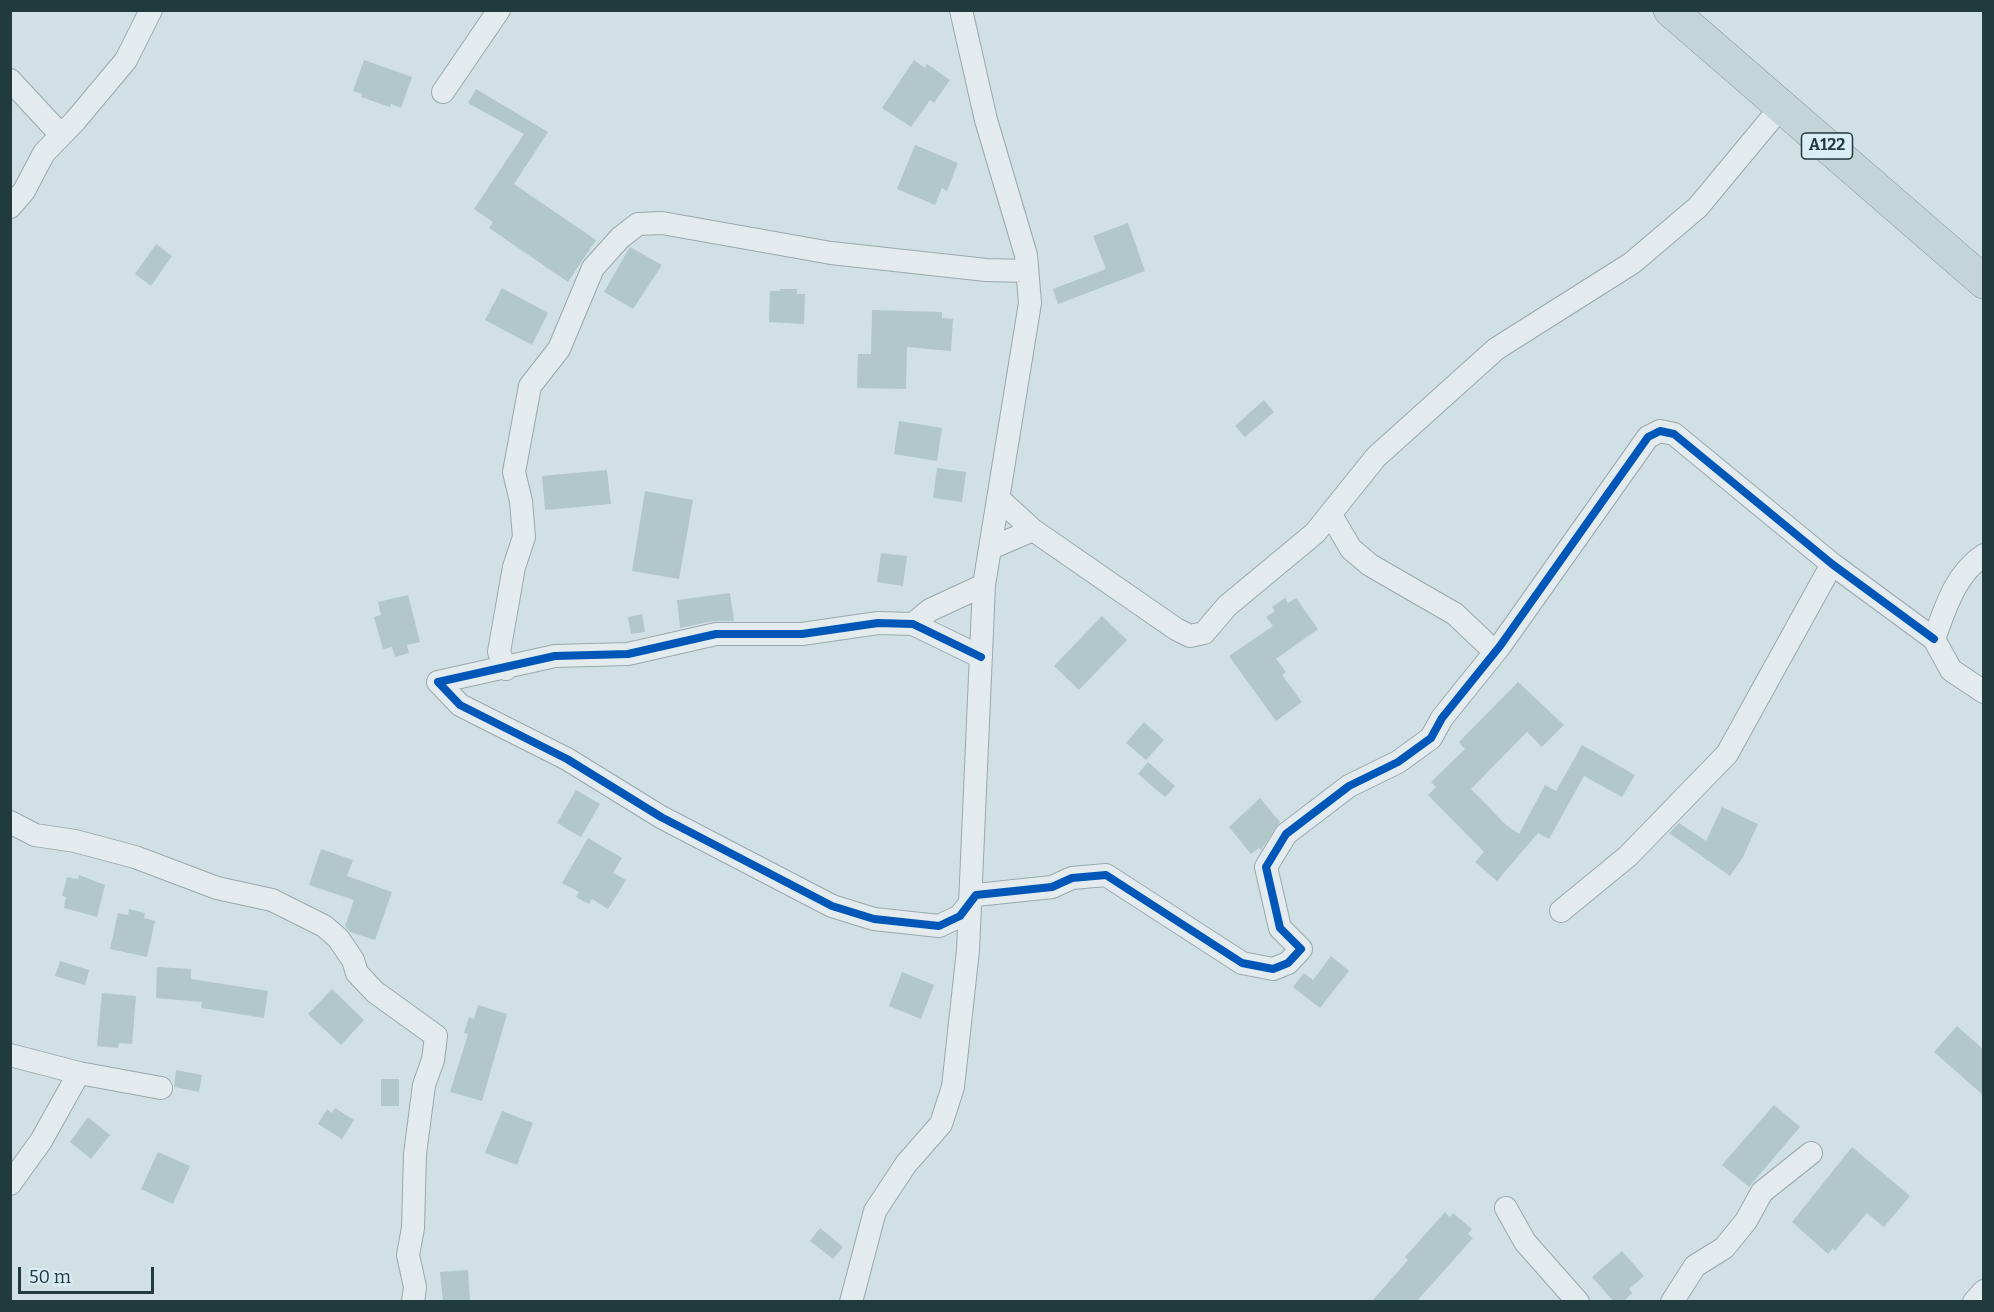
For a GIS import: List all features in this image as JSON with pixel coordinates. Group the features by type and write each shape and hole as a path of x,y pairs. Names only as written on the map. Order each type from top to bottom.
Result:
{"highway":[{"name":"A122","path":"1670,10 1983,282"}],"street":[{"path":"10,207 24,191 44,153 126,60 151,10"},
{"path":"443,92 499,10"},
{"path":"851,1302 875,1211 906,1164 941,1124 952,1087 968,950 984,585 1030,303 1026,255 986,120 961,10"},
{"path":"10,80 62,135"},
{"path":"999,498 1033,530 1190,636 1204,633 1227,606 1315,533 1376,457 1496,349 1632,263 1698,207 1781,107"},
{"path":"506,669 499,652 514,567 524,537 521,501 514,472 530,386 559,349 593,268 620,238 638,224 662,223 831,253 912,263 1027,270"},
{"path":"981,657 913,624 878,623 802,634 716,634 628,654 555,656 506,669 438,682 460,705 567,759 661,817 832,906 874,919 939,926 960,916 976,895 1052,887 1072,878 1106,874 1242,963 1273,969 1288,963 1302,949 1280,928 1266,867 1269,858 1286,834 1349,786 1398,762 1431,738 1442,718 1495,652 1648,437 1660,431 1674,434 1832,564 1934,639 1951,670 1983,692"},
{"path":"1331,515 1351,549 1370,565 1455,614 1495,652"},
{"path":"991,548 1033,530"},
{"path":"1934,639 1949,595 1975,561 1983,555"},
{"path":"1561,911 1628,856 1727,754 1832,564"},
{"path":"913,624 930,610 984,585"},
{"path":"10,822 35,835 75,841 135,857 216,888 272,900 324,926 338,938 353,960 357,973 375,992 436,1036 433,1059 424,1085 415,1154 413,1228 408,1255 415,1287 413,1302"},
{"path":"10,1054 79,1072 161,1088"},
{"path":"10,1184 40,1141 79,1072"},
{"path":"1672,1302 1695,1266 1724,1248 1746,1221 1762,1192 1811,1153"},
{"path":"1506,1208 1525,1242 1578,1302"},
{"path":"1974,1302 1983,1291"}],"building":[{"path":"364,60 412,77 401,108 391,104 390,107 361,97 362,94 353,91"},
{"path":"914,60 925,68 927,64 950,80 934,103 930,100 911,127 882,108"},
{"path":"476,89 548,132 514,184 596,240 568,282 489,228 493,222 474,209 524,134 468,103"},
{"path":"915,145 958,163 947,191 942,188 935,205 897,189"},
{"path":"1128,223 1145,271 1058,304 1053,289 1106,269 1093,236"},
{"path":"156,244 172,256 151,286 135,274"},
{"path":"630,247 662,265 633,309 604,292"},
{"path":"502,288 548,313 532,345 485,320"},
{"path":"780,289 797,289 797,294 805,294 804,324 769,322 770,291 780,291"},
{"path":"872,310 942,312 942,318 953,319 951,351 907,347 906,389 857,388 858,354 871,354"},
{"path":"1264,400 1274,412 1245,437 1235,426"},
{"path":"899,421 942,428 937,461 894,454"},
{"path":"937,468 966,472 962,502 933,498"},
{"path":"607,470 611,504 545,510 542,476"},
{"path":"645,491 693,500 679,579 632,571"},
{"path":"881,553 907,556 903,586 877,582"},
{"path":"730,593 734,621 713,621 680,628 677,600"},
{"path":"408,595 420,642 407,645 409,653 395,657 392,647 383,649 374,617 381,615 378,602"},
{"path":"1285,598 1288,603 1296,598 1318,629 1276,659 1286,672 1282,675 1302,702 1276,721 1229,656 1273,626 1266,617 1275,611 1272,607"},
{"path":"642,614 645,632 631,634 628,617"},
{"path":"1102,616 1127,640 1079,690 1054,666"},
{"path":"1518,682 1564,725 1542,747 1527,732 1471,789 1506,825 1519,834 1545,785 1556,791 1582,745 1635,775 1622,797 1584,776 1549,839 1538,833 1497,881 1475,862 1484,852 1428,795 1436,787 1431,782 1465,749 1459,742"},
{"path":"1144,722 1164,740 1146,760 1126,743"},
{"path":"1148,762 1175,786 1165,797 1138,774"},
{"path":"576,790 600,804 581,837 557,823"},
{"path":"1260,798 1280,822 1261,850 1259,848 1251,854 1229,827"},
{"path":"1722,807 1758,824 1743,857 1730,876 1669,833 1679,823 1706,841"},
{"path":"588,838 622,858 613,873 626,880 608,909 592,899 589,904 576,897 579,892 562,883"},
{"path":"321,849 353,860 347,876 392,892 375,940 350,932 345,926 354,900 309,885"},
{"path":"79,875 105,885 97,917 64,908 66,897 62,896 67,877 78,879"},
{"path":"129,909 145,913 144,918 155,921 147,957 110,949 118,913 128,915"},
{"path":"1331,956 1349,971 1320,1008 1293,987 1304,973 1313,980"},
{"path":"60,961 89,970 85,985 55,976"},
{"path":"157,967 191,969 191,979 268,991 264,1018 201,1008 202,1002 156,998"},
{"path":"902,972 934,985 921,1019 889,1006"},
{"path":"332,989 364,1020 341,1045 308,1014"},
{"path":"102,993 136,996 132,1044 119,1043 118,1048 97,1046"},
{"path":"478,1005 507,1014 482,1101 450,1092 468,1034 464,1033 469,1017 474,1019"},
{"path":"1957,1026 1983,1049 1983,1095 1934,1052"},
{"path":"176,1070 202,1075 199,1092 174,1087"},
{"path":"381,1079 399,1079 399,1106 381,1106"},
{"path":"1774,1105 1800,1127 1749,1187 1722,1165"},
{"path":"335,1108 354,1120 342,1139 318,1124 327,1109 332,1113"},
{"path":"502,1111 533,1123 517,1165 485,1153"},
{"path":"88,1117 110,1135 91,1159 70,1142"},
{"path":"1852,1147 1910,1196 1884,1227 1867,1213 1835,1251 1833,1248 1828,1254 1792,1222"},
{"path":"158,1152 190,1166 173,1204 141,1189"},
{"path":"1445,1212 1450,1217 1453,1213 1472,1229 1468,1234 1473,1238 1416,1302 1371,1302 1408,1260 1405,1257"},
{"path":"820,1228 843,1247 833,1259 810,1241"},
{"path":"1622,1251 1644,1276 1629,1289 1632,1293 1623,1302 1614,1302 1592,1277"},
{"path":"468,1270 470,1302 443,1302 440,1272"}],"cycle path":[{"path":"981,657 913,624 878,623 802,634 716,634 628,654 555,656 438,682 460,705 567,759 661,817 832,906 874,919 939,926 960,916 976,895 1052,887 1072,878 1106,875 1242,963 1273,969 1288,963 1301,949 1280,928 1266,867 1286,834 1349,786 1398,762 1431,738 1442,718 1500,646 1648,437 1660,431 1674,434 1832,564 1934,639"}]}
